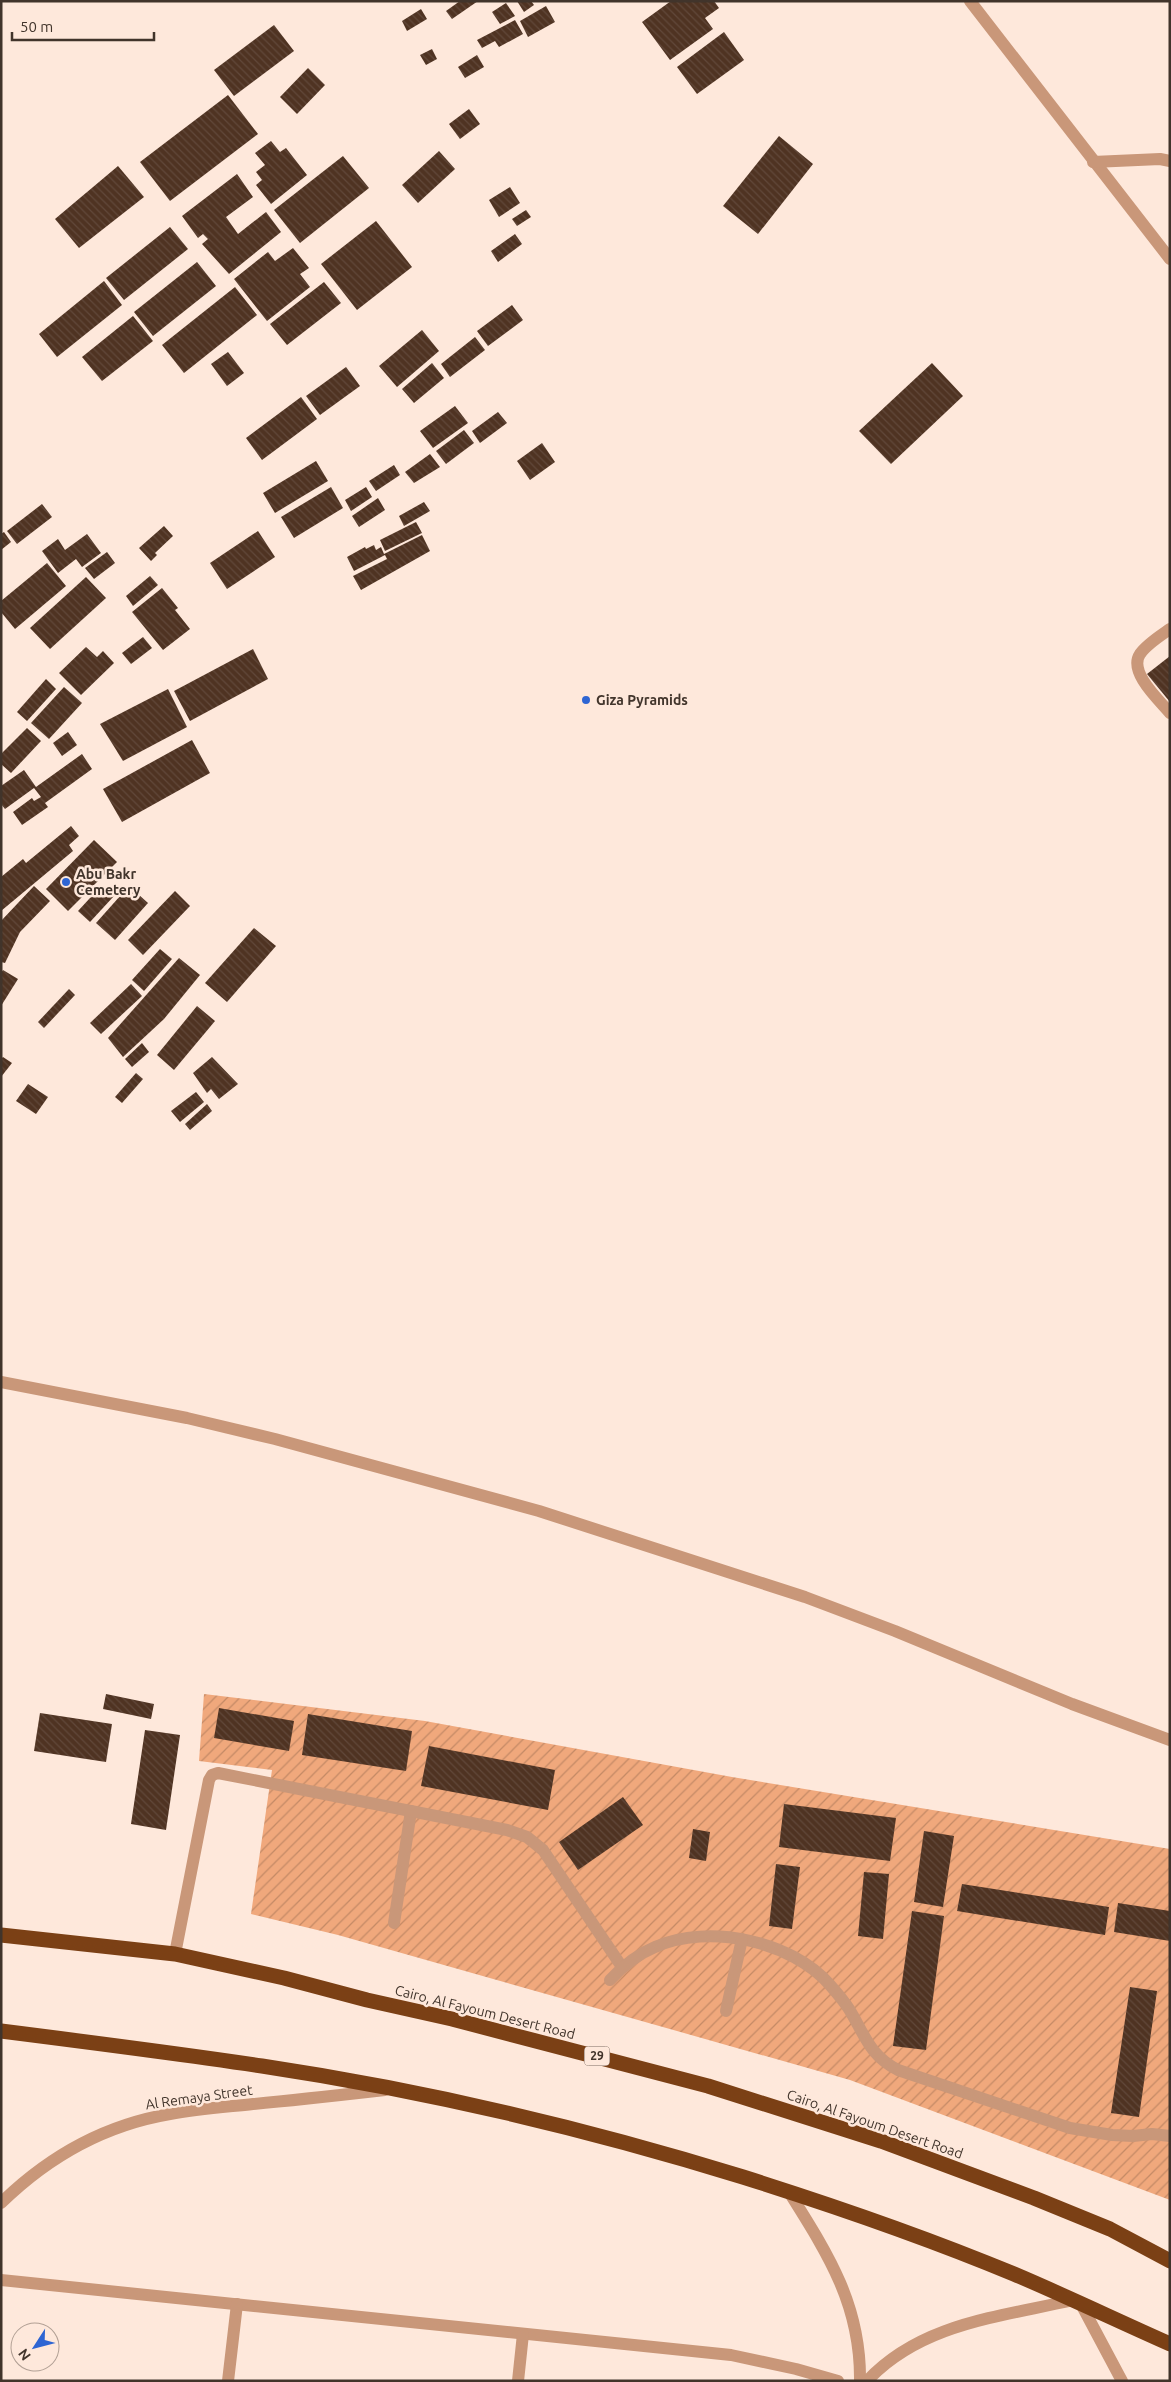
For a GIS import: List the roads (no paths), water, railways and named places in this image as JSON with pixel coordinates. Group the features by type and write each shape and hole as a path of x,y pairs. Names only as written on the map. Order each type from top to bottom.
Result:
{"highway":[{"name":"Cairo, Al Fayoum Desert Road","path":"1,1935 174,1954 284,1978 367,2000 554,2044 795,2112 882,2141 1034,2198 1110,2229 1170,2261"},
{"path":"1,2031 264,2066 394,2089 646,2149 789,2192 931,2241 1077,2302 1170,2344"}],"street":[{"path":"970,1 1170,259"},
{"path":"1093,162 1160,159 1170,161"},
{"path":"1170,629 1142,652 1136,665 1139,675 1170,713"},
{"path":"1,1382 187,1418 275,1439 539,1510 805,1597 895,1630 1080,1707 1170,1740"},
{"path":"174,1954 208,1783 212,1775 221,1773 508,1830 522,1835 543,1850 622,1967"},
{"path":"394,1923 412,1811"},
{"path":"610,1980 622,1967 656,1946 692,1938 753,1940 781,1949 806,1964 829,1983 849,2008 874,2054 898,2070 1070,2128 1112,2135 1133,2136 1152,2134 1170,2136"},
{"path":"726,2011 742,1939"},
{"name":"Al Remaya Street","path":"1,2203 24,2182 63,2154 106,2132 142,2120 189,2111 394,2089"},
{"path":"789,2192 828,2255 847,2297 858,2342 860,2381"},
{"path":"1,2280 731,2355 796,2369 838,2381"},
{"path":"867,2381 898,2354 937,2333 971,2322 1077,2302 1122,2381"},
{"path":"228,2381 237,2304"},
{"path":"518,2381 523,2334"}],"place":[{"name":"Giza Pyramids","path":"586,700"},
{"name":"Abu Bakr Cemetery","path":"66,882"}]}
